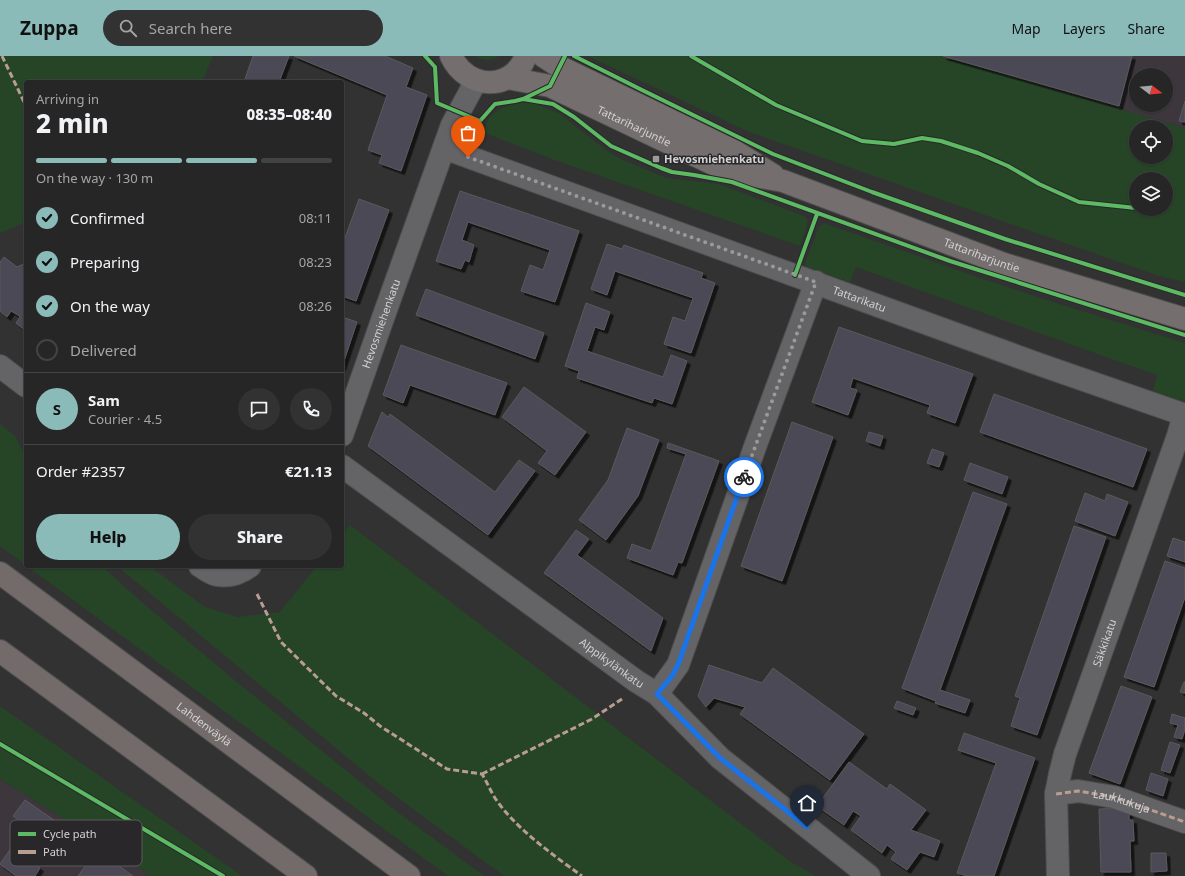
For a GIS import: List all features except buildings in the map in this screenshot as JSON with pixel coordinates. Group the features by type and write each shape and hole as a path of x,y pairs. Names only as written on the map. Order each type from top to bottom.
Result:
{"highway":[{"name":"Lahdenväylä","path":"0,573 409,876"},
{"path":"0,651 306,876"}],"main road":[{"path":"451,56 458,68 464,74 476,80 493,82 508,78 520,68 526,56"},
{"name":"Tattariharjuntie","path":"543,56 560,67 736,152 783,181"},
{"name":"Tattariharjuntie","path":"508,78 550,86 728,171 783,181 1004,264 1185,319"}],"street":[{"name":"Hevosmiehenkatu","path":"344,429 452,125 476,80"},
{"name":"Tattarikatu","path":"444,148 1041,365 1185,415"},
{"path":"657,694 672,676 678,665 756,444 816,282"},
{"path":"0,366 24,384"},
{"name":"Säkkikatu","path":"1058,876 1056,794 1065,754 1185,415"},
{"name":"Alppikylänkatu","path":"344,467 623,672 657,694 720,758 869,876"},
{"path":"204,568 216,575 228,575 243,571 247,568"},
{"name":"Laukkukuja","path":"1056,794 1078,791 1114,797 1185,822"}],"shaded area":[{"path":"938,56 1185,56 1185,128 1173,125 1173,120 1158,120 1130,112 1173,112 1173,68 1129,68 1129,112"},
{"path":"0,779 66,820 10,820 10,866 137,866 151,876 0,876"}],"green space":[{"path":"0,56 213,56 203,80 24,80 24,223 0,233"},
{"path":"476,56 499,56 487,60"},
{"path":"588,56 938,56 1158,120 1129,120 1129,164 1173,164 1173,125 1185,128 1185,282 1159,276 749,132"},
{"path":"522,103 534,103 560,114 607,151 621,159 666,178 719,184 804,216 807,218 807,226 800,246 552,159 485,133 488,120 492,115 503,108"},
{"path":"824,223 980,278 1185,343 1185,402 1153,391 1157,375 856,267 850,282 804,266 819,227"},
{"path":"0,424 15,436 24,454 24,564 0,546"},
{"path":"350,525 791,862 816,876 504,876 378,783 119,568 152,568 205,607 237,617 280,612 315,568 344,568 344,532"},
{"path":"30,568 104,568 138,599 221,669 396,811 484,876 448,876"},
{"path":"0,706 242,876 151,876 137,866 142,866 142,820 66,820 0,779"}],"marked path":[{"path":"2,56 24,102"},
{"path":"257,594 281,642 336,696 447,769 482,774 495,798 513,820 535,840 582,876"},
{"path":"482,774 592,719 622,699"},
{"path":"1056,794 1078,791 1114,797 1185,822"}],"cycle path":[{"path":"425,56 435,67 437,103 480,121 495,104 523,99 553,104 574,117 611,146 661,168 672,172 732,182 950,261 1185,335"},
{"path":"523,99 550,86 565,56"},
{"path":"574,56 773,154 872,192 1005,239 1185,295"},
{"path":"691,56 776,105 862,141 894,144 922,138 941,141 978,153 1008,166 1039,184 1079,202 1129,207"},
{"path":"795,275 817,214"},
{"path":"0,744 128,820"},
{"path":"142,828 223,876"}],"way so far":[{"path":"468,157 816,282 744,477"}],"place":[{"name":"Hevosmiehenkatu","path":"656,159"}],"route":[{"path":"744,477 678,665 672,676 657,694 720,758 807,827"}]}
